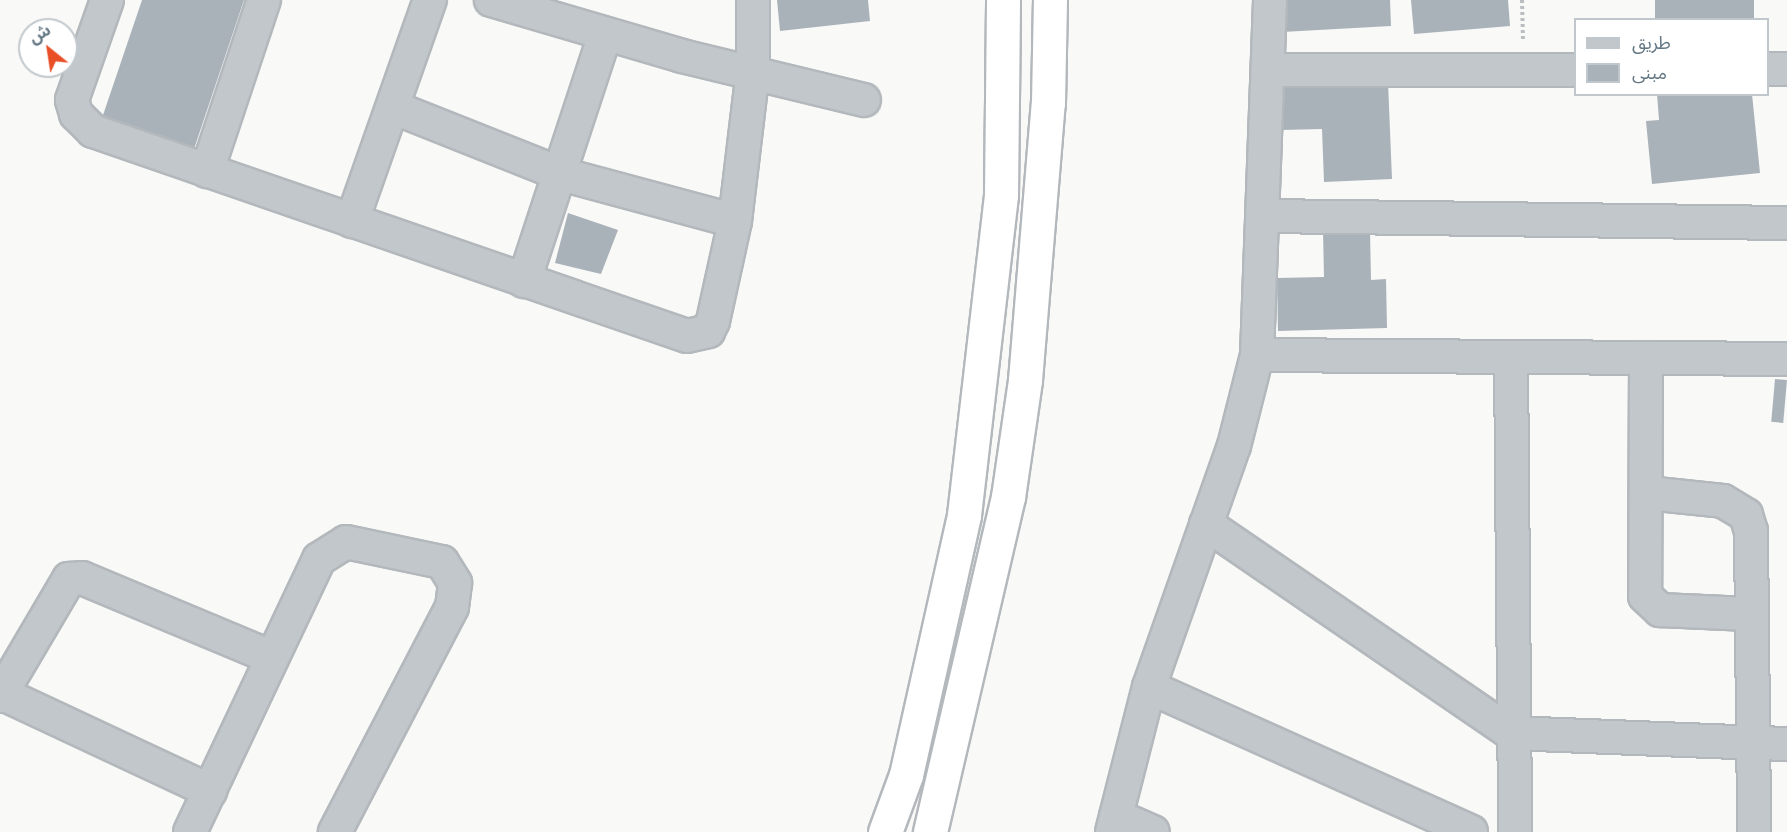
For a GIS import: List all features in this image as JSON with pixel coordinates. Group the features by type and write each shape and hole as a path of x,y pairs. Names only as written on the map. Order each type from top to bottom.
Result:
{"highway":[{"path":"885,832 906,775 964,516 1001,195 1003,0"},
{"path":"930,832 1008,496 1024,380 1048,103 1050,0"}],"street":[{"path":"106,0 72,99 76,114 93,131 524,281 698,335 713,321 735,221 753,69 753,0"},
{"path":"207,171 264,0"},
{"path":"352,221 395,108 430,0"},
{"path":"491,0 605,34 753,69 864,100"},
{"path":"1153,832 1114,824 1149,687 1206,524 1257,356 1264,216 1270,0"},
{"path":"524,281 561,174 605,34"},
{"path":"1769,69 1787,69"},
{"path":"1268,70 1574,70"},
{"path":"395,108 561,174 735,221"},
{"path":"1264,216 1787,223"},
{"path":"1257,356 1787,358"},
{"path":"1511,357 1511,733 1515,832"},
{"path":"1646,358 1647,494 1641,587 1651,605 1660,610 1748,614"},
{"path":"1647,494 1723,501 1746,515 1751,531 1748,614 1754,832"},
{"path":"1206,524 1511,733 1752,745 1787,744"},
{"path":"190,832 272,657 330,548 346,542 442,562 451,570 452,607 335,832"},
{"path":"210,791 1,694 69,579 82,578 272,657"},
{"path":"1149,687 1471,832"}],"path":[{"path":"1522,0 1524,70"}],"building":[{"path":"142,0 244,0 193,152 101,121"},
{"path":"777,0 868,0 870,21 780,31"},
{"path":"1281,0 1390,0 1391,26 1282,32"},
{"path":"1411,0 1508,0 1510,26 1414,34"},
{"path":"1655,0 1754,0 1754,18 1655,18"},
{"path":"1388,82 1392,179 1324,182 1322,129 1281,130 1280,86"},
{"path":"1657,96 1752,96 1760,173 1652,184 1646,121 1659,120"},
{"path":"568,213 618,230 601,274 555,263"},
{"path":"1370,230 1371,280 1386,279 1387,328 1278,331 1277,278 1324,277 1323,231"},
{"path":"1775,379 1787,380 1783,423 1771,422"}]}
